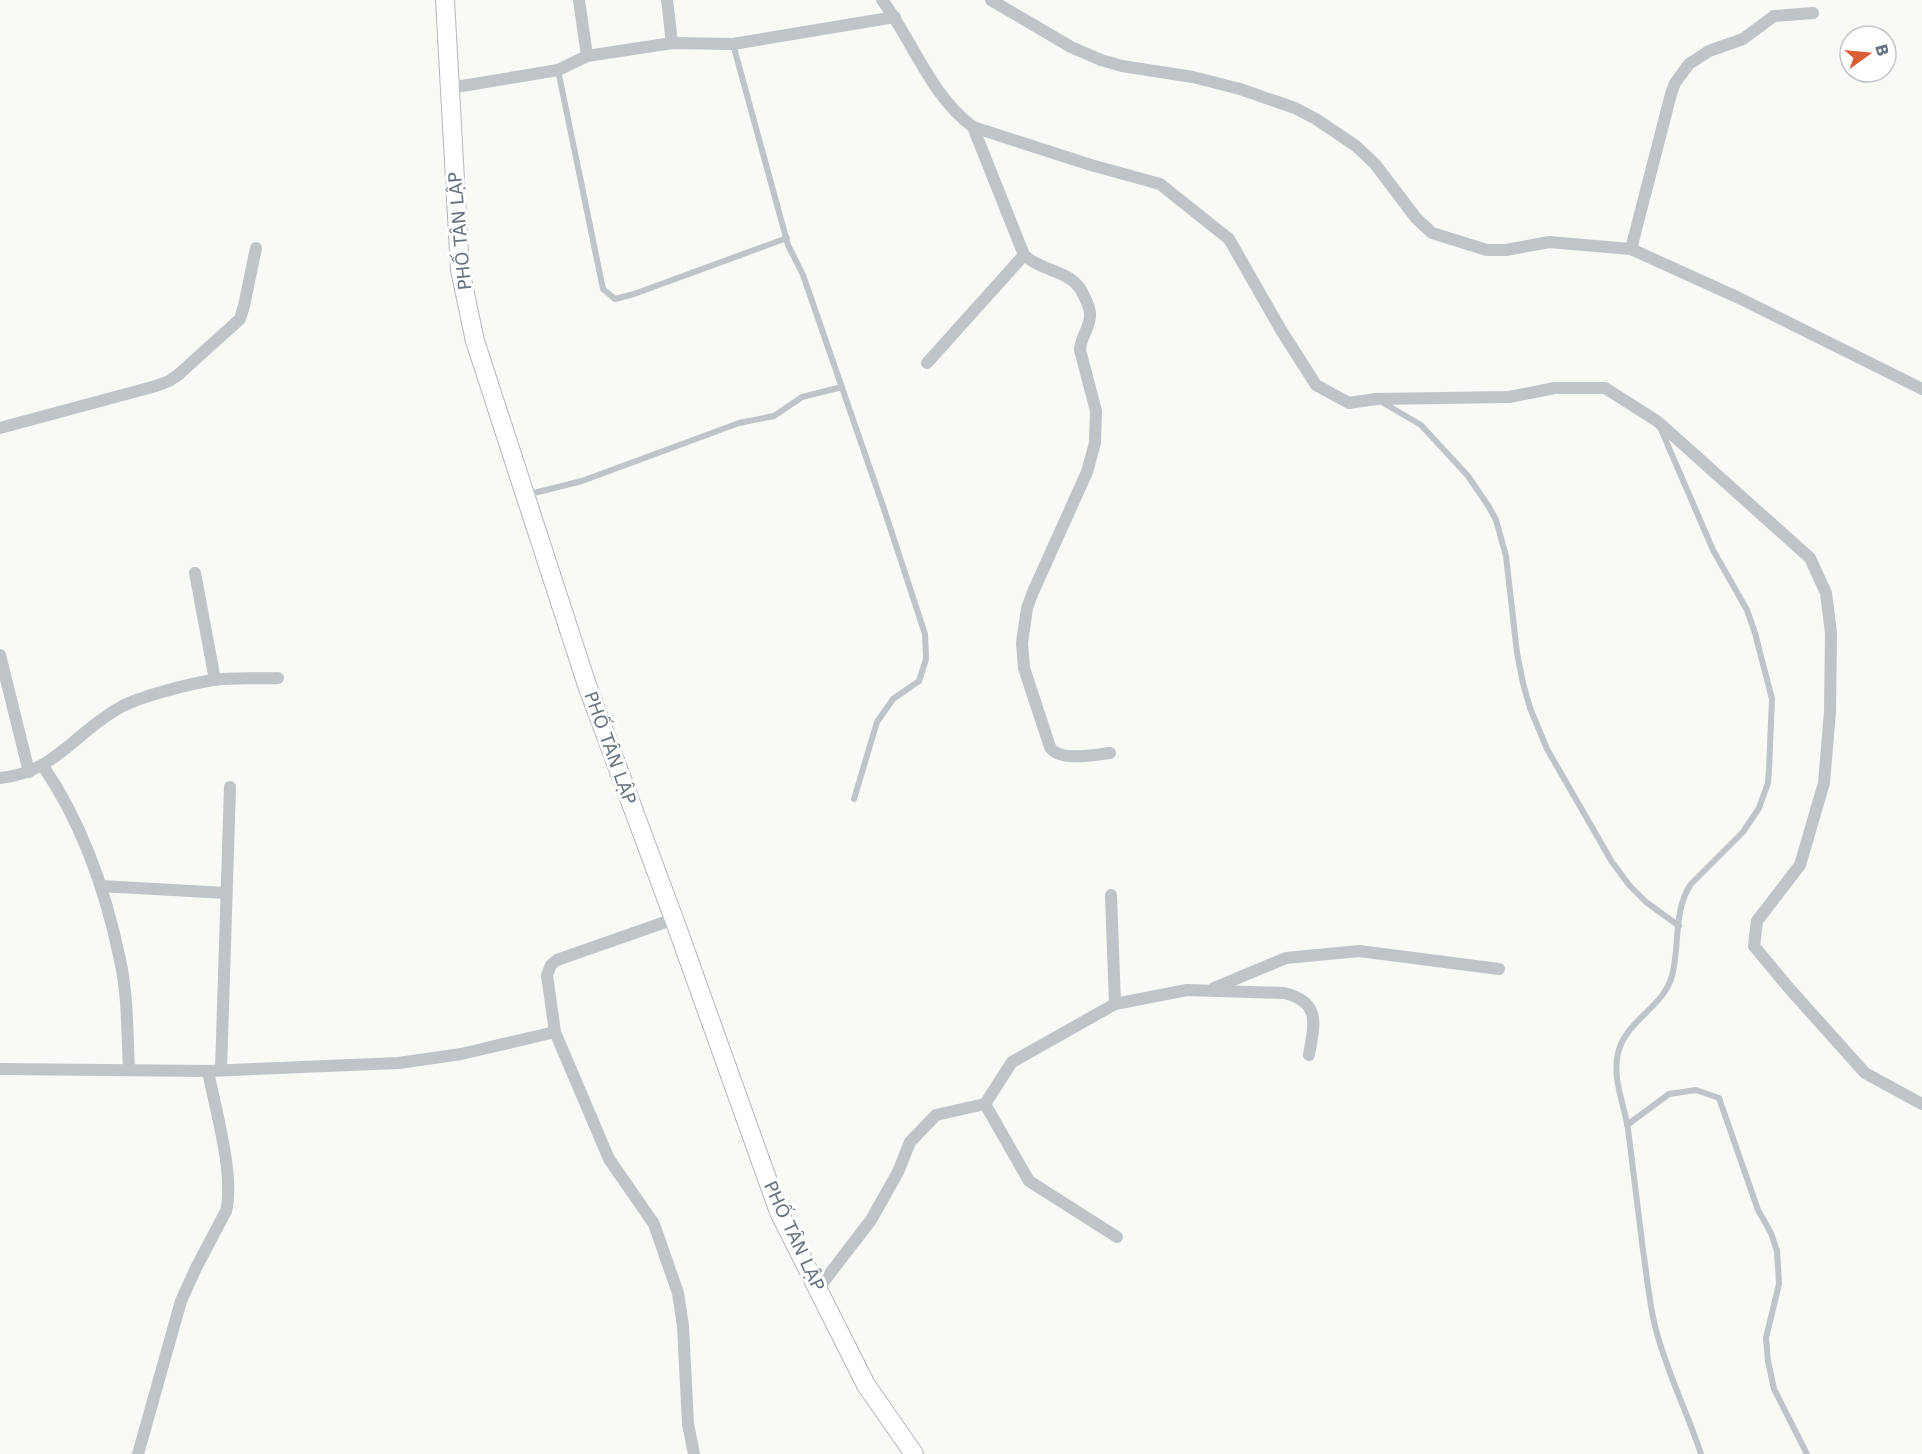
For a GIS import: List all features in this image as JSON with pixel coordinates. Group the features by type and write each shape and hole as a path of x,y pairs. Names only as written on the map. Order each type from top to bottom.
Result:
{"main road":[{"name":"PHỐ TÂN LẬP","path":"445,0 460,270 475,341 587,685 675,919 778,1212 866,1385 914,1454"}],"street":[{"path":"579,0 587,56"},
{"path":"667,0 672,43"},
{"path":"882,0 947,101 961,118 973,127 1091,165 1160,184 1229,239 1281,330 1316,385 1350,404 1376,399 1509,397 1555,388 1605,388 1657,421 1810,558 1826,593 1831,633 1830,712 1824,783 1800,865 1757,921 1754,945 1788,987 1865,1073 1922,1104"},
{"path":"991,0 1071,47 1101,60 1122,66 1193,77 1240,89 1285,104 1316,119 1356,146 1375,164 1416,218 1432,233 1497,251 1549,243 1631,249 1739,298 1922,389"},
{"path":"1631,249 1671,94 1681,74 1697,58 1709,51 1743,39 1769,17 1813,13"},
{"path":"450,88 558,70 587,56 672,43 733,44 895,17"},
{"path":"973,127 1024,255 1038,266 1071,278 1081,289 1090,315 1090,322 1081,340 1080,350 1093,395 1097,428 1095,443 1087,472 1030,600 1023,628 1022,655 1053,753 1063,756 1110,753"},
{"path":"0,428 156,386 178,375 240,319 256,248"},
{"path":"927,363 1024,255"},
{"path":"195,573 215,680"},
{"path":"0,655 29,772"},
{"path":"0,778 29,772 43,766 120,707 138,700 215,680 278,678"},
{"path":"43,766 66,801 100,885 120,960 125,990 129,1069"},
{"path":"138,1454 182,1301 196,1268 222,1221 229,1202 228,1172 214,1070 226,892 230,787"},
{"path":"100,885 226,892"},
{"path":"1111,895 1114,1004"},
{"path":"675,919 557,960 551,964 546,975 555,1032 609,1159 654,1224 678,1293 688,1424 694,1454"},
{"path":"1210,989 1286,958 1359,951 1499,969"},
{"path":"818,1289 872,1220 910,1142 936,1115 985,1104 1012,1062 1114,1004 1187,990 1284,993 1297,996 1306,1002 1312,1012 1314,1022 1309,1055"},
{"path":"0,1069 214,1070 410,1062 461,1054 555,1032"},
{"path":"985,1104 1029,1181 1117,1237"}],"lane":[{"path":"733,44 786,238 803,275 925,634 926,659 919,681 893,699 877,722 854,799"},
{"path":"558,70 603,289 615,299 786,238"},
{"path":"525,496 582,480 739,423 774,416 802,397 842,387"},
{"path":"1376,399 1421,425 1468,476 1489,507 1496,520 1506,556 1517,653 1523,684 1547,749 1612,862 1629,885 1646,902 1679,926"},
{"path":"1657,421 1713,550 1747,610 1772,699 1768,783 1759,808 1743,832 1691,884 1682,900 1672,977 1668,987 1629,1029 1618,1054 1618,1087 1627,1125 1654,1324 1664,1360 1701,1454"},
{"path":"1627,1125 1670,1094 1696,1090 1719,1098 1758,1210 1771,1233 1777,1251 1779,1284 1766,1338 1768,1361 1774,1389 1807,1454"}]}
